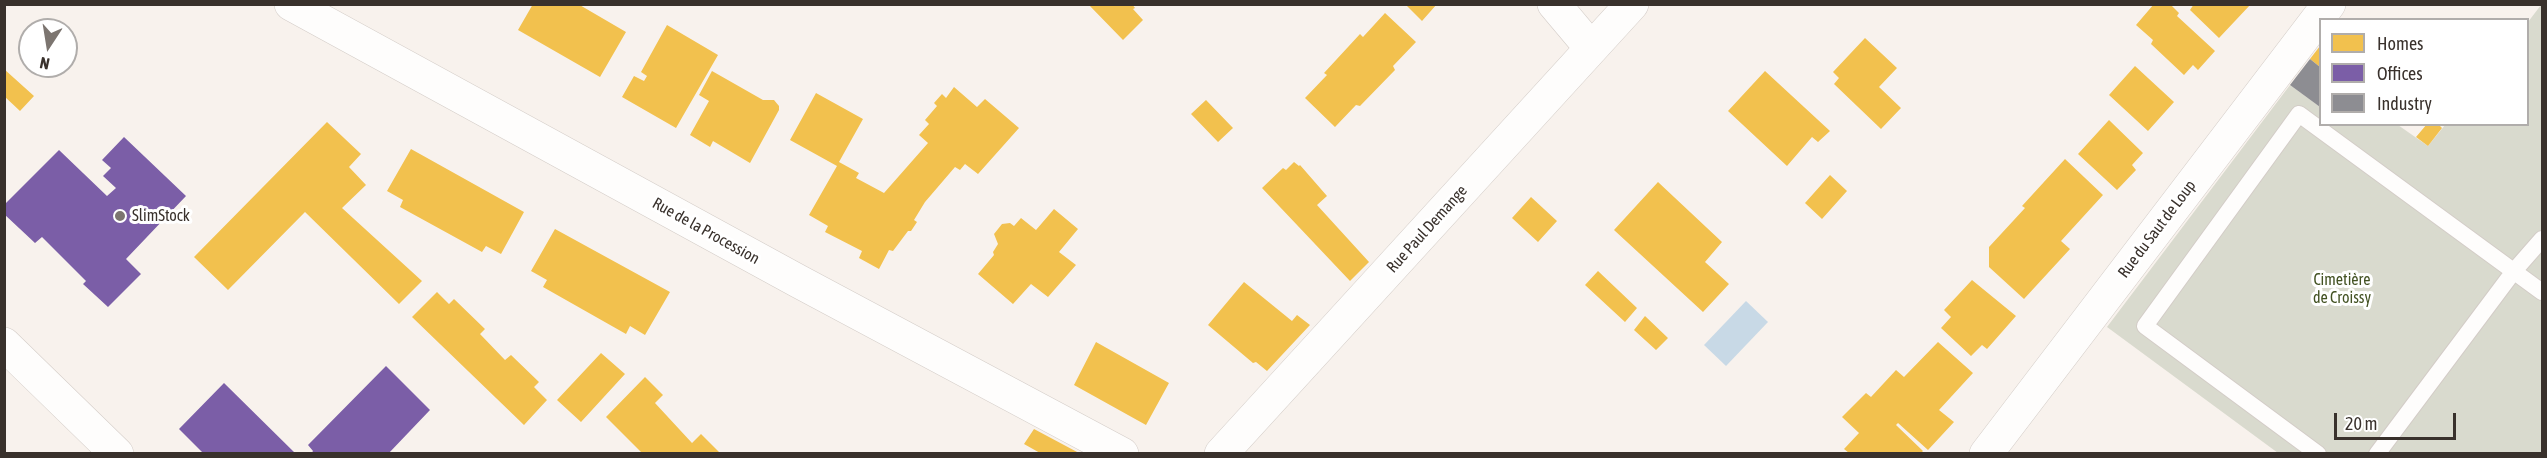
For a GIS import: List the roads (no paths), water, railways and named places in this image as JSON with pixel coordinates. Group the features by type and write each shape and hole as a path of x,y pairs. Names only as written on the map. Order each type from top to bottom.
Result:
{"street":[{"name":"Rue de la Procession","path":"291,4 798,281 1122,453"},
{"path":"1554,4 1591,48"},
{"name":"Rue Paul Demange","path":"1221,453 1632,4"},
{"name":"Rue du Saut de Loup","path":"1986,453 2329,4"},
{"path":"4,344 117,453"}],"lane":[{"path":"2318,453 2145,326 2299,114 2542,292"},
{"path":"2378,453 2514,271 2542,239"}],"water":[{"path":"1746,301 1768,322 1726,366 1704,345"}],"place":[{"name":"SlimStock","path":"120,216"}],"park label":[{"name":"Cimetière de Croissy","path":"2342,289"}]}
